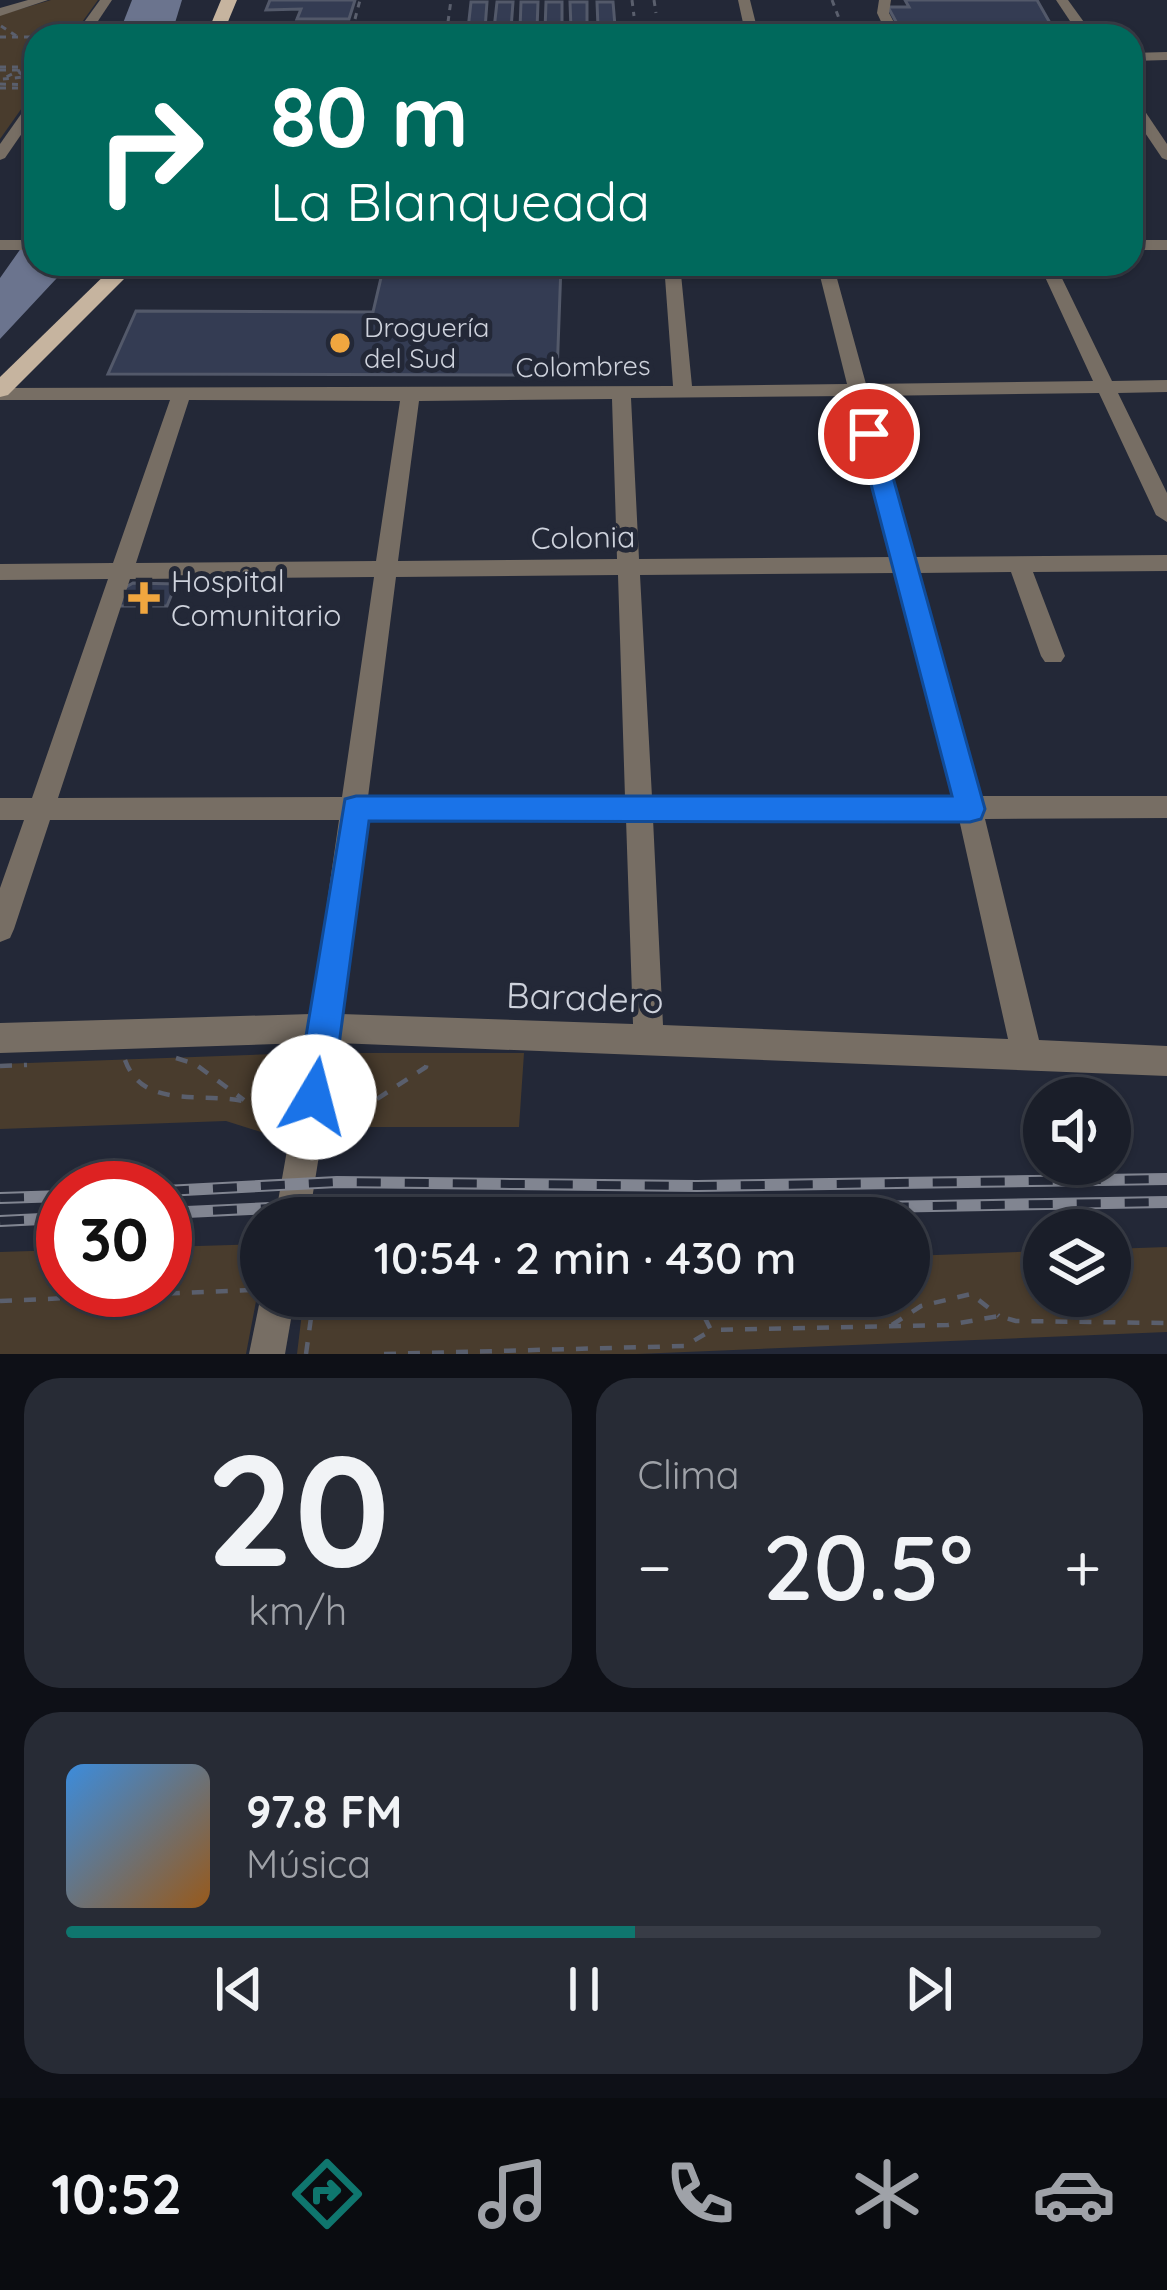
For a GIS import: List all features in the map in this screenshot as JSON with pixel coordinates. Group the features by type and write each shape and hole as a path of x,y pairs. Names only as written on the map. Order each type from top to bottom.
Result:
{"main road":[{"path":"0,392 116,276"}],"street":[{"path":"0,12 42,0"},
{"path":"638,24 644,12 655,24"},
{"path":"1143,117 1164,146"},
{"path":"2,148 24,119"},
{"path":"673,276 683,392"},
{"path":"828,276 970,809 1027,1055"},
{"path":"1053,276 1167,515"},
{"name":"Colombres","path":"0,392 410,395 1167,386"},
{"path":"621,393 650,1038"},
{"path":"0,929 182,394"},
{"path":"296,1197 356,808 410,395"},
{"path":"1019,563 1053,656"},
{"name":"Colonia","path":"0,572 1167,563"},
{"path":"0,808 1167,807"},
{"name":"Baradero","path":"0,1038 324,1028 435,1048 650,1038 1167,1060"},
{"path":"267,1354 274,1317"}],"path":[{"path":"355,19 360,0"},
{"path":"0,25 18,38"},
{"path":"0,37 24,38"},
{"path":"0,69 24,76"},
{"path":"24,70 3,76 8,83 24,85"},
{"path":"0,86 24,77"},
{"path":"123,1034 126,1066 139,1086 152,1093 245,1101"},
{"path":"189,1054 166,1055 195,1064 245,1101 309,1132 328,1131 426,1067 435,1048"},
{"path":"0,1066 42,1064"},
{"path":"0,1301 240,1290"},
{"path":"891,1326 921,1306 971,1294 999,1316 1016,1321 1167,1323"},
{"path":"384,1354 685,1346 711,1330 948,1325 999,1316"},
{"path":"306,1354 311,1317"},
{"path":"704,1317 711,1330"}],"shaded area":[{"path":"51,0 98,0 81,24 24,24 24,105 0,139 0,15"},
{"path":"303,1053 286,1140 226,1121 0,1129 0,1064"},
{"path":"337,1053 524,1053 519,1127 338,1127 322,1143"},
{"path":"240,1245 240,1317 253,1317 246,1354 0,1354 0,1252 36,1251 36,1317 192,1317 192,1246"},
{"path":"1167,1247 1167,1332 637,1354 297,1354 301,1317 930,1317 930,1255 1023,1252 1023,1317 1131,1317 1131,1248"}],"water":[{"path":"132,0 182,0 175,24 123,24"},
{"path":"24,244 24,276 59,276 0,339 0,278"}],"building":[{"path":"270,0 355,0 349,19 297,19 301,9 266,10"},
{"path":"905,0 1037,0 1051,24 897,24 888,7 909,7"},
{"path":"471,2 487,2 485,24 469,24"},
{"path":"497,2 513,2 511,24 495,24"},
{"path":"521,2 538,2 537,24 520,24"},
{"path":"546,2 562,2 562,24 545,24"},
{"path":"570,2 587,2 587,24 571,24"},
{"path":"597,2 613,2 615,24 598,24"},
{"name":"Droguería del Sud","path":"381,276 561,276 557,375 108,374 136,311 373,312"},
{"name":"Hospital Comunitario","path":"133,583 176,584 167,606 115,606 121,590"}],"railway":[{"path":"192,1190 337,1182 697,1186 1167,1179"},
{"path":"0,1198 36,1197"},
{"path":"192,1212 334,1205 699,1210 1167,1202"},
{"path":"0,1221 36,1219"}],"place":[{"name":"Droguería del Sud","path":"340,343"},
{"name":"Hospital Comunitario","path":"144,598"}],"route":[{"path":"314,1097 356,808 970,809 869,434"}]}
